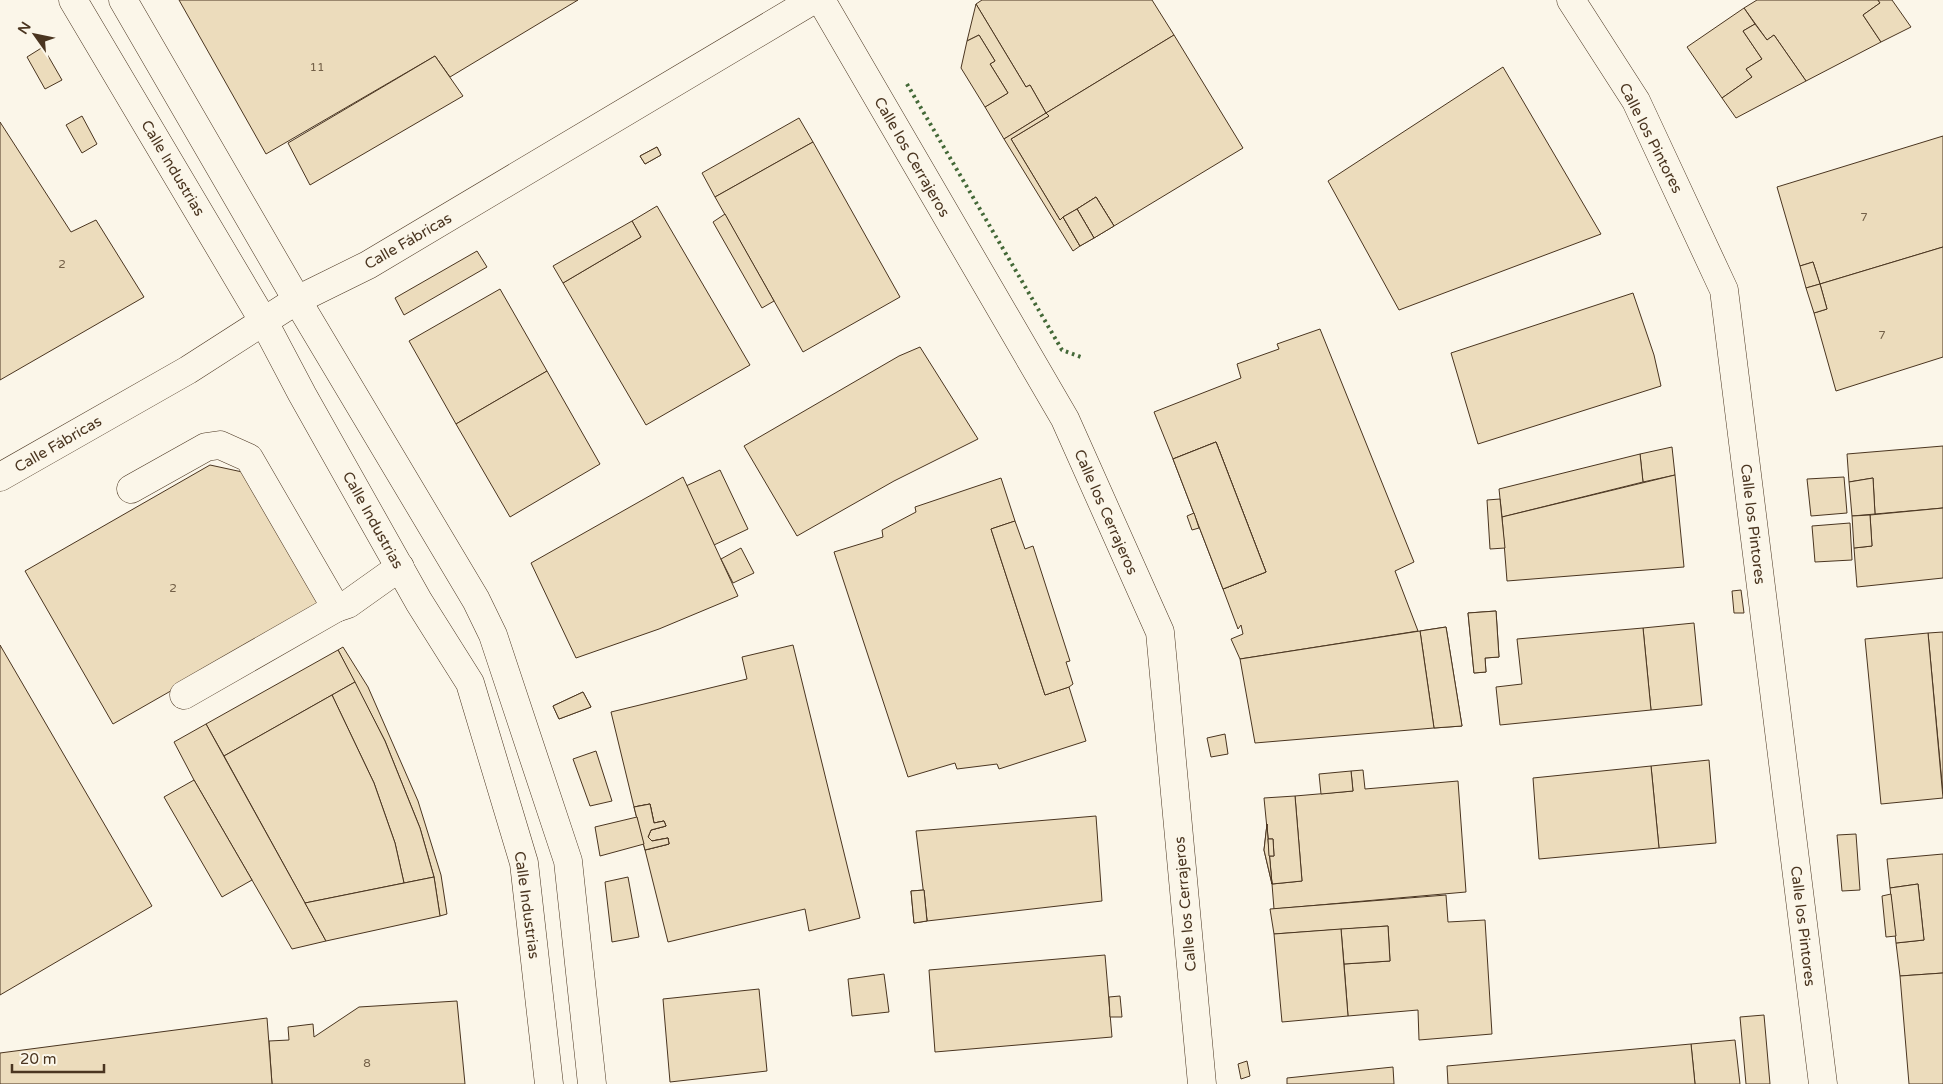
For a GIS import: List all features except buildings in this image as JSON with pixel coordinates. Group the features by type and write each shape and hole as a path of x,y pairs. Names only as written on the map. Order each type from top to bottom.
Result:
{"street":[{"name":"Calle Industrias","path":"73,0 264,322 302,394 400,567 470,683 524,863 550,1084"},
{"path":"123,0 297,300 476,600 493,635 568,860 592,1084"},
{"name":"Calle Fábricas","path":"0,477 188,370 297,300 368,265 813,0"},
{"name":"Calle los Cerrajeros","path":"821,0 1065,419 1160,632 1202,1084"},
{"name":"Calle los Pintores","path":"1571,0 1636,101 1724,290 1823,1084"},
{"path":"131,489 206,447 220,445 249,458 336,608"},
{"path":"184,696 336,608 348,604 400,567"}],"hedge":[{"path":"907,84 1062,350 1081,357"}]}
